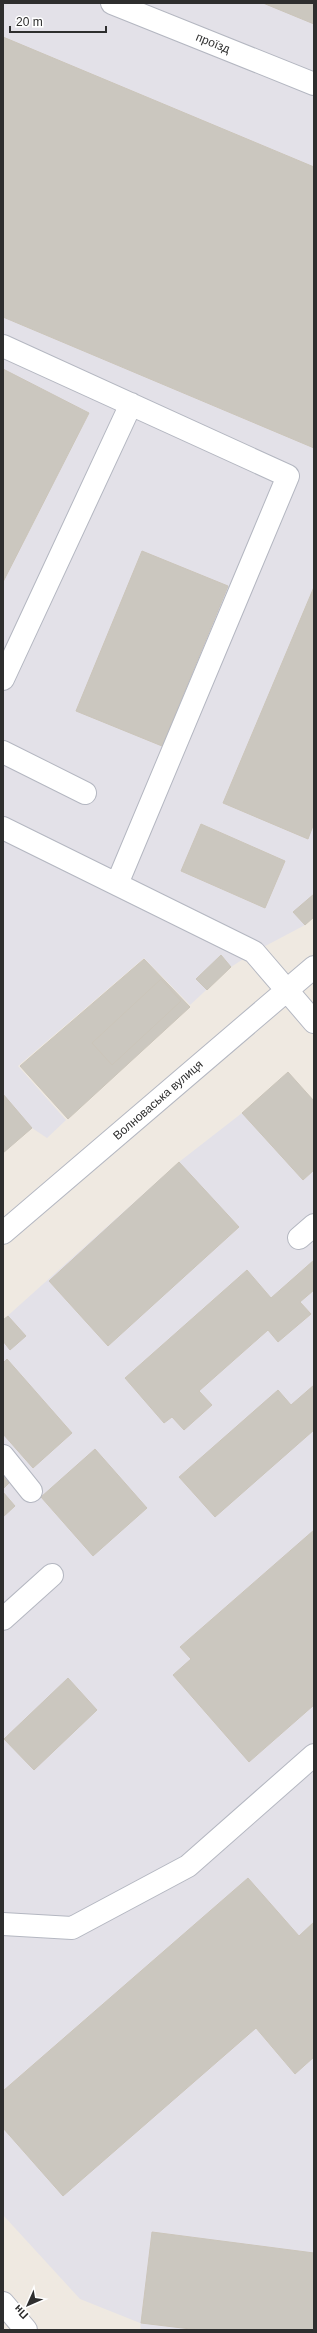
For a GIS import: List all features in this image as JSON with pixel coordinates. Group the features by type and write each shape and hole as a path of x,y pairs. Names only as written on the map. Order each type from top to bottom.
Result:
{"street":[{"name":"проїзд","path":"112,3 314,84"},
{"path":"3,346 288,476 117,884"},
{"path":"3,679 131,404"},
{"path":"3,752 85,793"},
{"path":"3,828 254,952 314,1022"},
{"name":"Волноваська вулиця","path":"3,1233 314,967"},
{"path":"3,1456 31,1491"},
{"path":"3,1619 52,1575"},
{"path":"3,1924 72,1928 181,1870 188,1866 314,1755"},
{"path":"3,2303 26,2330"}],"shaded area":[{"path":"3,3 314,3 314,917 305,925 254,952 231,967 190,1005 144,958 18,1066 66,1120 47,1138 32,1128 3,1153"},
{"path":"314,1101 314,2330 141,2330 140,2323 80,2299 3,2215 3,1320 179,1162 242,1113"}],"building":[{"path":"263,3 314,3 314,24"},
{"path":"3,37 314,167 314,448 3,317"},
{"path":"3,369 89,413 3,582"},
{"path":"142,551 228,586 162,746 76,711"},
{"path":"314,587 314,823 308,839 223,803"},
{"path":"201,824 285,861 265,908 181,871"},
{"path":"314,894 314,917 305,925 293,912"},
{"path":"221,955 231,967 207,990 196,979"},
{"path":"144,959 190,1007 68,1119 20,1066"},
{"path":"161,979 181,1001 112,1065 92,1043"},
{"path":"288,1072 314,1101 314,1170 303,1180 242,1113"},
{"path":"3,1094 32,1128 3,1153"},
{"path":"179,1162 239,1227 108,1346 49,1281"},
{"path":"314,1260 314,1290 300,1302 311,1314 278,1342 268,1330 199,1391 212,1405 184,1430 172,1417 164,1423 125,1378 247,1270 271,1298"},
{"path":"8,1316 26,1336 10,1350 3,1341 3,1320"},
{"path":"7,1359 72,1433 33,1468 3,1434 3,1363"},
{"path":"314,1385 314,1430 215,1517 179,1477 278,1390 291,1405"},
{"path":"95,1449 147,1508 93,1556 41,1497"},
{"path":"3,1476 9,1483 3,1489"},
{"path":"3,1492 15,1506 3,1517"},
{"path":"314,1530 314,1705 249,1762 173,1675 191,1659 180,1647"},
{"path":"68,1678 97,1710 34,1770 4,1739"},
{"path":"248,1878 299,1936 314,1922 314,2057 295,2074 256,2028 63,2196 3,2128 3,2091"},
{"path":"152,2232 314,2253 314,2330 199,2330 141,2323"}]}
